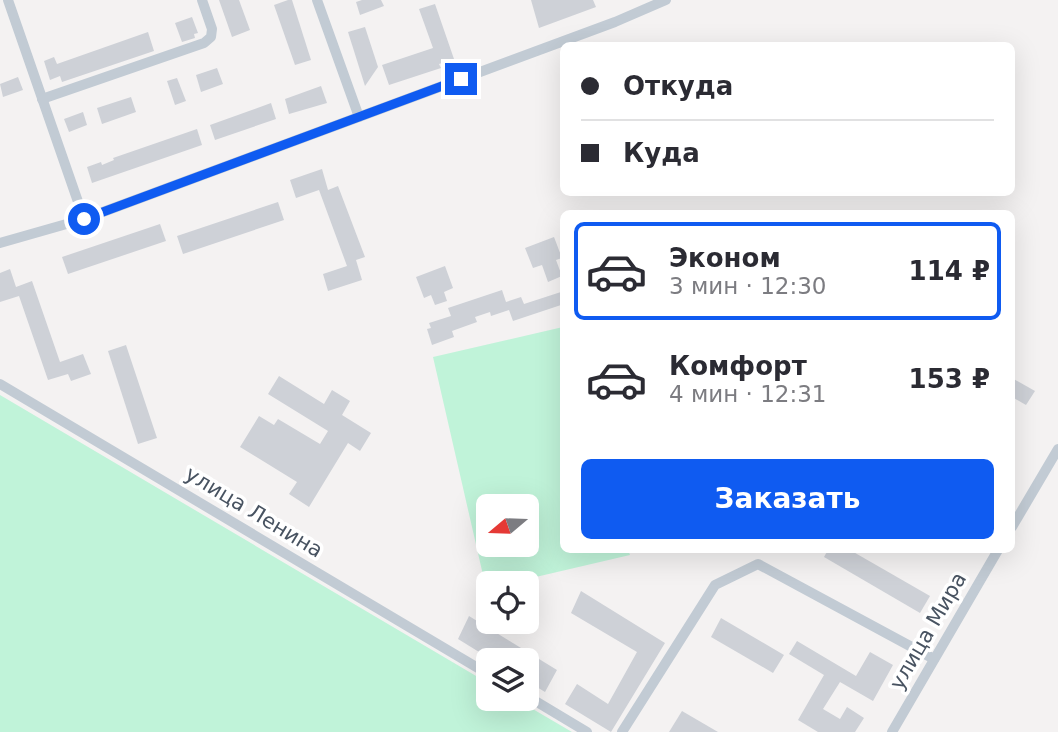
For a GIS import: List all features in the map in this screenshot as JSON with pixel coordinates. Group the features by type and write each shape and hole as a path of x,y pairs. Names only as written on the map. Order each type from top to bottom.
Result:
{"street":[{"path":"8,0 84,219"},
{"path":"42,99 204,43 211,37 212,29 202,0"},
{"path":"317,0 359,117"},
{"path":"561,42 666,0"},
{"path":"0,243 84,219 560,42"},
{"name":"улица Ленина","path":"0,384 476,667"},
{"path":"1015,522 1058,449"},
{"name":"улица Мира","path":"892,732 996,553"},
{"path":"622,732 715,585 758,564 933,659"},
{"path":"539,703 587,732"}],"green space":[{"path":"560,328 560,553 630,555 539,576 539,571 482,571 479,557 539,557 539,494 476,494 476,544 433,357"},
{"path":"0,395 476,676 476,711 536,711 572,732 0,732"}],"building":[{"path":"219,0 239,0 250,30 232,37"},
{"path":"292,0 311,60 295,65 274,5"},
{"path":"381,0 384,6 360,15 356,2"},
{"path":"531,0 593,0 596,7 539,28"},
{"path":"435,4 454,59 439,64 441,68 389,85 382,65 433,48 419,9"},
{"path":"192,17 198,33 194,34 195,38 182,42 175,23"},
{"path":"365,27 378,67 365,86 348,32"},
{"path":"148,32 154,51 62,82 60,76 50,80 44,61 54,57 57,64"},
{"path":"217,68 223,84 201,92 196,75"},
{"path":"18,77 23,90 3,97 0,84"},
{"path":"177,78 186,101 175,105 167,81"},
{"path":"321,86 327,103 289,114 285,99"},
{"path":"131,97 136,112 102,124 97,108"},
{"path":"271,103 276,119 215,140 210,125"},
{"path":"83,112 87,125 69,132 64,119"},
{"path":"197,129 202,145 92,183 87,167 101,162 102,165 114,160 113,158"},
{"path":"322,169 328,190 338,186 365,257 356,260 362,280 328,291 323,274 347,266 319,190 296,198 290,180"},
{"path":"278,202 284,220 183,254 177,236"},
{"path":"160,224 166,241 68,274 62,257"},
{"path":"554,237 560,253 560,259 556,260 560,277 548,282 542,265 533,268 525,248"},
{"path":"445,266 453,288 444,292 447,301 435,305 431,295 424,298 416,277"},
{"path":"10,269 16,287 32,281 60,362 83,354 91,374 71,381 68,374 48,380 19,296 0,302 0,273"},
{"path":"502,290 506,302 521,297 524,304 560,292 560,305 513,321 509,310 491,316 490,312 475,317 477,322 452,331 454,337 432,345 427,329 431,328 429,323 451,316 448,308"},
{"path":"126,345 157,438 138,444 108,351"},
{"path":"279,376 324,404 332,390 350,401 342,415 371,433 360,451 348,443 309,507 289,494 297,482 240,447 259,416 274,425 278,419 320,444 328,431 268,394"},
{"path":"1015,380 1035,391 1026,405 1015,399"},
{"path":"826,553 855,553 930,596 920,613 824,557"},
{"path":"581,591 665,643 611,732 565,704 577,684 608,704 637,652 571,613"},
{"path":"469,616 476,620 476,634 498,634 521,648 476,648 476,650 458,639"},
{"path":"721,618 784,655 773,673 711,637"},
{"path":"797,641 856,676 870,652 893,665 873,701 840,682 823,709 840,719 847,707 864,718 855,732 818,732 798,720 824,675 789,654"},
{"path":"539,659 557,670 545,692 539,688"},
{"path":"682,711 718,732 669,732"}],"route":[{"path":"84,219 461,79"}]}
